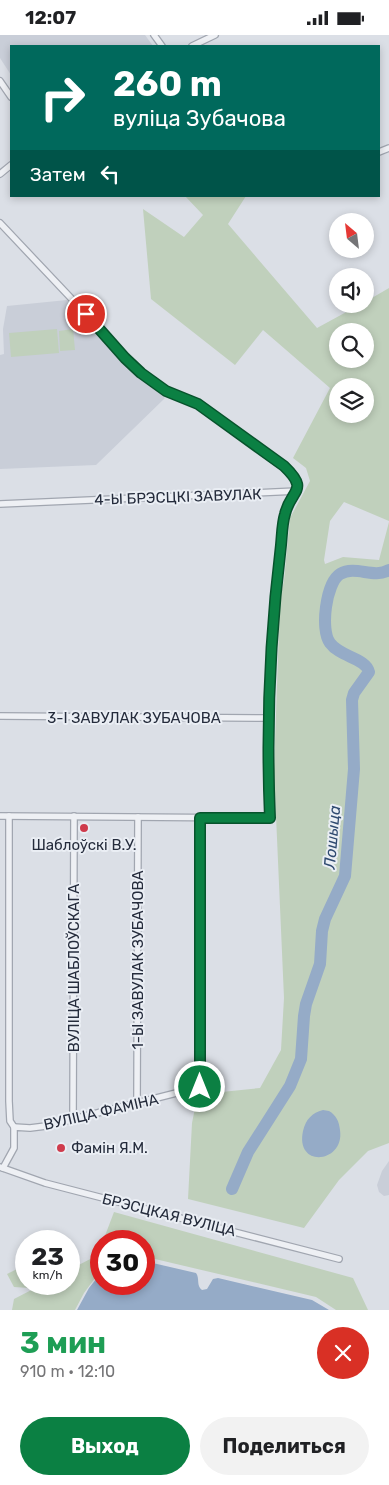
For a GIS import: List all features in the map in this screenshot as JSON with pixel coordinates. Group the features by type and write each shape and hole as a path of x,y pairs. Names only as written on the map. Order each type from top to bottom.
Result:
{"street":[{"path":"194,45 215,35"},
{"path":"0,81 10,96"},
{"path":"0,223 141,373 166,391 198,404 284,466 296,478 298,483 297,491 285,513 278,579 268,718 270,818 0,816"},
{"name":"4-Ы БРЭСЦКІ ЗАВУЛАК","path":"0,504 297,491"},
{"name":"3-І ЗАВУЛАК ЗУБАЧОВА","path":"0,717 268,718"},
{"path":"2,1167 14,1148 14,1127 10,1121 9,1101 8,816"},
{"name":"ВУЛІЦА ШАБЛОЎСКАГА","path":"73,1119 74,816"},
{"name":"1-Ы ЗАВУЛАК ЗУБАЧОВА","path":"137,1104 138,817"},
{"name":"ВУЛІЦА ФАМІНА","path":"14,1127 46,1126 200,1087 200,818"},
{"name":"БРЭСЦКАЯ ВУЛІЦА","path":"2,1167 44,1183 339,1259"}],"shaded area":[{"path":"0,35 145,35 152,45 10,45 10,73 0,58"},
{"path":"67,300 122,361 165,398 96,465 0,469 0,355 4,354 3,329 7,306"},
{"path":"389,1161 389,1195 384,1196 379,1192 377,1185 382,1171"}],"green space":[{"path":"186,197 245,197 228,224 317,328 344,313 374,313 374,297 389,288 389,521 344,502 330,521 324,560 325,564 343,557 379,560 389,522 389,1143 368,1151 339,1180 304,1228 188,1199 192,1123 195,1108 202,1094 260,1088 281,1050 284,998 274,770 280,600 284,580 290,518 310,481 306,468 293,458 329,390 329,423 374,423 374,378 329,378 329,387 263,330 235,365 151,299 143,209 184,237 203,215"},
{"path":"57,329 59,353 11,357 9,333"},
{"path":"73,329 75,350 60,351 59,331"},
{"path":"114,1212 353,1278 368,1310 336,1310 316,1297 155,1259 155,1230 107,1230"},
{"path":"90,1259 90,1285 75,1310 12,1310 14,1299 22,1295 80,1295 80,1264"},
{"path":"15,1270 15,1287 14,1287 7,1274"}],"water":[{"path":"323,1110 334,1114 337,1119 340,1141 328,1155 320,1157 306,1152 302,1143 306,1123 310,1117"},
{"path":"155,1264 196,1273 202,1290 207,1289 213,1279 218,1278 312,1300 329,1310 77,1310 90,1287 90,1295 155,1295"}],"waterway":[{"name":"Лошыца","path":"232,1189 248,1152 290,1086 301,1059 304,1016 306,1004 320,964 322,931 325,919 345,876 354,769 352,700 354,693 369,672 367,667 358,660 334,648 330,643 325,628 328,596 335,579 340,574 352,571 377,573 389,570"}],"place":[{"name":"Шаблоўскі В.У.","path":"84,828"},
{"name":"Фамін Я.М.","path":"61,1148"}],"route":[{"path":"86,314 141,373 166,391 198,404 262,452 284,466 296,478 298,483 297,491 285,513 278,579 268,718 270,818 200,818 200,1087"}]}
